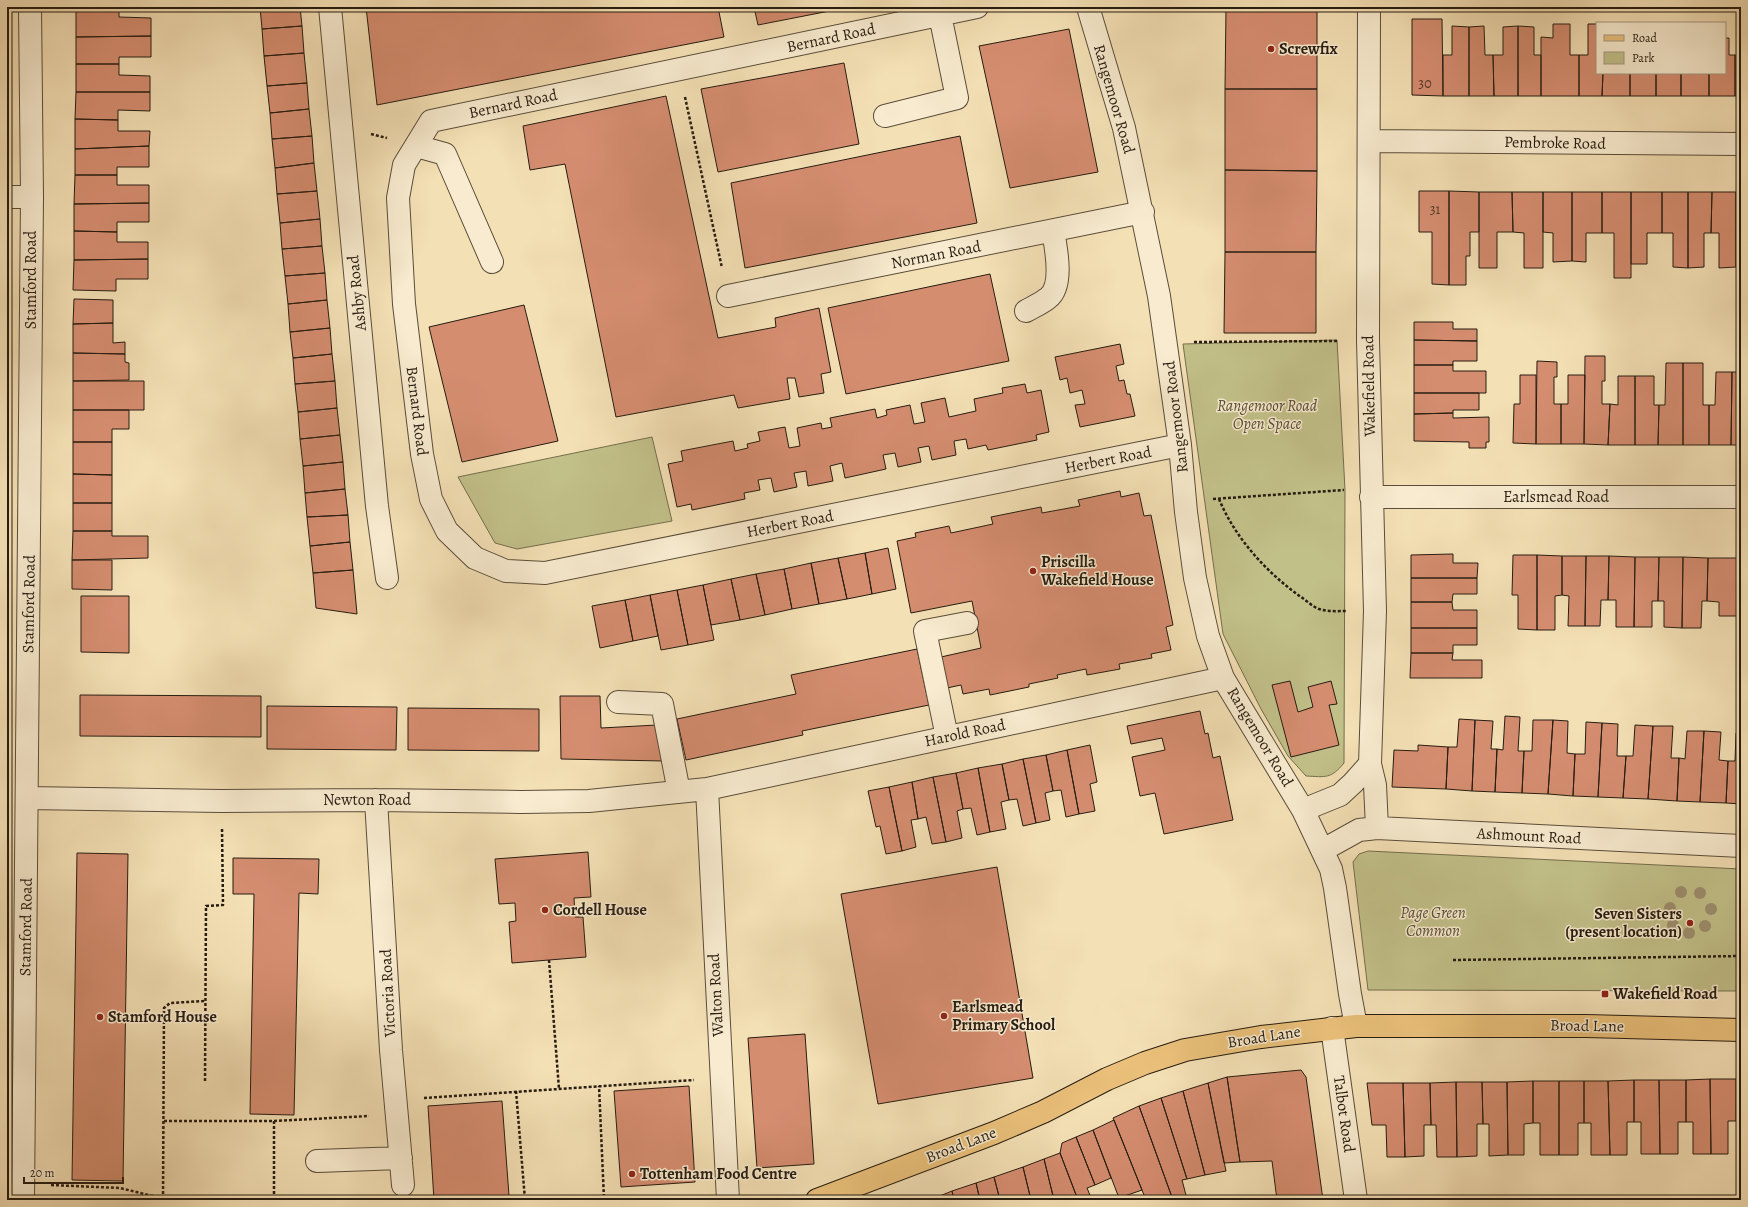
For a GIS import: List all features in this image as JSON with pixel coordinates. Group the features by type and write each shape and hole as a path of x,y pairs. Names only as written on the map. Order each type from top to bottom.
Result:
{"main road":[{"name":"Broad Lane","path":"829,1198 994,1133 1043,1112 1107,1079 1185,1050 1332,1028 1356,1026 1586,1026 1741,1030"}],"street":[{"name":"Stamford Road","path":"23,1192 16,958 27,798 32,197 30,7"},
{"name":"Ashby Road","path":"330,7 340,126 377,506 386,578"},
{"name":"Bernard Road","path":"431,499 422,454 404,304 398,198 404,166 431,121 977,7"},
{"name":"Rangemoor Road","path":"1088,7 1124,128 1143,212 1166,342 1180,445 1185,502 1195,578 1208,636 1223,678 1303,810"},
{"name":"Wakefield Road","path":"1368,7 1368,341 1375,611 1370,764 1375,785 1377,828"},
{"path":"885,116 957,98 940,15"},
{"name":"Pembroke Road","path":"1369,141 1741,144"},
{"path":"416,146 445,154 492,262"},
{"path":"7,198 32,197"},
{"name":"Norman Road","path":"728,296 1143,212"},
{"path":"1026,311 1050,298 1057,282 1058,254 1053,231"},
{"name":"Herbert Road","path":"431,499 446,531 474,558 506,571 545,574 1180,445"},
{"name":"Earlsmead Road","path":"1371,497 1741,497"},
{"path":"948,737 925,631 967,623"},
{"name":"Harold Road","path":"707,789 1223,678"},
{"path":"618,702 662,704 679,792"},
{"path":"1356,1026 1335,888 1323,850 1303,810 1340,795 1370,764"},
{"name":"Newton Road","path":"27,798 221,801 376,800 521,802 582,801 707,789"},
{"name":"Walton Road","path":"707,789 728,1200"},
{"name":"Victoria Road","path":"376,800 396,1108 403,1185"},
{"name":"Ashmount Road","path":"1323,850 1359,830 1377,828 1741,846"},
{"name":"Talbot Road","path":"1332,1028 1356,1200"},
{"path":"317,1161 401,1158"}],"path":[{"path":"679,69 728,296"},
{"path":"340,126 416,146"},
{"path":"1166,342 1368,341"},
{"path":"1185,502 1345,490 1371,497"},
{"path":"1219,499 1227,518 1240,536 1279,582 1318,609 1328,611 1375,611"},
{"path":"205,1082 206,906 223,905 221,801"},
{"path":"1453,960 1741,956"},
{"path":"549,960 559,1088"},
{"path":"163,1199 164,1008 170,1003 205,1001"},
{"path":"164,1121 274,1121 396,1108 516,1092 721,1078"},
{"path":"596,1200 604,1199 599,1086"},
{"path":"516,1092 525,1200"},
{"path":"274,1121 274,1200"},
{"path":"23,1192 120,1188 169,1200"}],"green space":[{"name":"Rangemoor Road Open Space","path":"1337,340 1345,490 1344,763 1332,774 1319,777 1306,776 1288,756 1261,709 1223,634 1183,344"},
{"path":"652,437 672,521 517,549 495,543 458,477"},
{"name":"Page Green Common","path":"1368,851 1741,869 1741,991 1368,990 1353,862 1359,854"}],"building":[{"path":"260,7 300,7 302,26 262,29"},
{"path":"366,7 718,7 724,37 377,105"},
{"path":"754,7 850,7 758,25"},
{"path":"1317,7 1317,8 1226,8"},
{"name":"Screwfix","path":"1226,8 1317,8 1317,89 1225,89"},
{"path":"76,10 119,11 119,17 151,18 151,36 76,37"},
{"path":"1412,19 1442,19 1443,96 1412,95"},
{"path":"1553,24 1570,24 1570,55 1579,55 1579,96 1541,96 1541,37 1553,38"},
{"path":"1588,24 1596,24 1596,74 1603,74 1602,96 1579,96 1579,55 1588,55"},
{"path":"302,26 304,53 264,56 262,29"},
{"path":"1452,26 1469,27 1469,96 1443,96 1443,55 1452,55"},
{"path":"1484,26 1485,55 1493,55 1494,96 1469,96 1469,27"},
{"path":"1518,26 1534,27 1534,55 1541,55 1541,96 1518,96"},
{"path":"1518,26 1518,96 1494,96 1493,55 1503,55 1503,27"},
{"path":"1069,29 1098,172 1010,188 979,46"},
{"path":"151,36 151,57 119,57 119,64 76,64 76,37"},
{"path":"1726,38 1729,38 1729,55 1735,55 1735,96 1709,96 1709,74 1726,74"},
{"path":"304,53 307,83 267,86 264,56"},
{"path":"1735,55 1741,55 1741,96 1735,96"},
{"path":"844,63 859,144 718,172 701,89"},
{"path":"76,64 119,64 119,75 150,76 150,92 76,92"},
{"path":"1603,74 1630,74 1630,96 1602,96"},
{"path":"1630,74 1656,74 1656,96 1630,96"},
{"path":"1656,74 1681,74 1681,96 1656,96"},
{"path":"1681,74 1709,74 1709,96 1681,96"},
{"path":"307,83 309,109 270,113 267,86"},
{"path":"1225,89 1317,89 1317,171 1225,170"},
{"path":"76,92 150,92 150,111 118,110 118,120 75,119"},
{"path":"666,96 718,338 776,327 775,318 819,308 831,372 821,374 824,393 799,397 795,378 787,378 790,399 738,408 734,395 616,417 565,164 530,170 523,126"},
{"path":"309,109 312,136 272,139 270,113"},
{"path":"75,119 118,120 118,131 150,131 149,146 75,149"},
{"path":"312,136 314,163 275,168 272,139"},
{"path":"960,136 977,223 745,268 731,183"},
{"path":"149,146 149,167 117,167 117,175 75,175 75,149"},
{"path":"314,163 317,191 277,194 275,168"},
{"path":"1225,170 1317,171 1316,252 1225,252"},
{"path":"75,175 117,175 117,185 149,185 149,203 74,204"},
{"path":"317,191 320,219 280,223 277,194"},
{"path":"1419,191 1449,191 1449,285 1432,284 1432,232 1419,232"},
{"path":"1449,191 1479,192 1479,232 1470,232 1470,256 1466,256 1466,285 1449,285"},
{"path":"1479,192 1512,192 1513,232 1497,232 1497,268 1479,268"},
{"path":"1512,192 1543,192 1543,268 1524,268 1524,233 1513,232"},
{"path":"1543,192 1572,192 1572,261 1553,262 1553,233 1543,232"},
{"path":"1572,192 1602,192 1602,233 1586,233 1586,262 1572,261"},
{"path":"1602,192 1631,192 1631,278 1614,278 1614,233 1602,233"},
{"path":"1631,192 1662,192 1662,233 1647,233 1647,264 1631,264"},
{"path":"1662,192 1688,192 1688,268 1673,267 1673,233 1662,233"},
{"path":"1688,192 1712,192 1711,233 1704,233 1704,267 1688,268"},
{"path":"1712,192 1736,192 1736,267 1719,268 1719,233 1711,233"},
{"path":"1736,192 1741,192 1741,268 1736,267"},
{"path":"149,203 149,222 117,222 117,232 74,231 74,204"},
{"path":"320,219 322,246 282,249 280,223"},
{"path":"74,231 117,232 117,242 148,242 148,259 74,260"},
{"path":"322,246 325,273 285,276 282,249"},
{"path":"1225,252 1316,252 1316,333 1224,333"},
{"path":"148,259 148,279 116,279 116,291 73,290 74,260"},
{"path":"325,273 327,300 288,304 285,276"},
{"path":"990,274 1009,361 846,394 828,308"},
{"path":"74,299 113,300 113,323 73,324"},
{"path":"327,300 330,328 290,332 288,304"},
{"path":"524,305 558,441 462,462 429,327"},
{"path":"1414,322 1453,322 1453,329 1477,329 1477,341 1414,340"},
{"path":"113,323 113,343 125,342 125,354 73,353 73,324"},
{"path":"330,328 332,354 293,358 290,332"},
{"path":"1414,340 1477,341 1477,361 1453,361 1453,365 1414,365"},
{"path":"1120,344 1124,364 1116,366 1119,381 1124,380 1127,394 1130,394 1135,416 1080,427 1075,405 1085,404 1082,390 1070,393 1067,378 1060,380 1055,357"},
{"path":"73,353 125,354 125,362 129,363 129,380 73,381"},
{"path":"332,354 335,381 295,384 293,358"},
{"path":"1585,356 1605,356 1605,381 1602,381 1602,404 1610,404 1608,445 1584,444"},
{"path":"1537,361 1557,362 1557,377 1554,377 1554,404 1561,404 1561,444 1536,444"},
{"path":"1666,363 1683,363 1683,445 1658,445 1659,405 1665,405"},
{"path":"1683,363 1703,363 1703,405 1709,405 1709,445 1683,445"},
{"path":"1414,365 1453,365 1453,371 1486,371 1486,393 1414,393"},
{"path":"1716,372 1732,372 1731,445 1709,445 1709,405 1715,405"},
{"path":"1732,372 1741,372 1741,445 1731,445"},
{"path":"1520,375 1536,375 1536,444 1513,443 1514,404 1520,404"},
{"path":"1568,375 1585,375 1584,444 1561,444 1561,404 1568,404"},
{"path":"1618,376 1635,376 1635,445 1608,445 1610,404 1618,405"},
{"path":"1635,376 1654,376 1654,405 1659,405 1658,445 1635,445"},
{"path":"73,381 144,381 144,410 73,410"},
{"path":"335,381 337,408 298,412 295,384"},
{"path":"1025,384 1027,393 1041,390 1049,432 1036,435 1037,440 988,450 986,445 968,449 966,439 954,441 956,455 932,460 929,446 918,448 921,462 898,467 895,453 883,455 886,469 845,478 842,463 830,466 833,481 808,486 806,471 794,473 797,487 774,492 771,478 758,480 760,490 744,493 745,499 692,510 691,504 677,507 668,464 683,461 681,451 733,441 735,451 748,448 747,444 760,441 758,432 785,427 789,448 800,446 797,428 821,423 822,429 832,427 830,418 875,409 877,418 887,415 886,410 910,405 914,424 925,422 921,403 945,398 949,417 976,411 974,399 1003,393 1002,388"},
{"path":"1414,393 1479,393 1479,410 1453,410 1453,413 1414,414"},
{"path":"337,408 340,435 300,439 298,412"},
{"path":"73,410 129,410 129,429 112,429 112,442 73,442"},
{"path":"1453,413 1453,418 1489,417 1489,442 1486,442 1486,448 1469,448 1469,442 1414,441 1414,414"},
{"path":"340,435 343,462 303,466 300,439"},
{"path":"73,442 112,442 112,475 73,474"},
{"path":"343,462 345,489 305,493 303,466"},
{"path":"73,474 112,475 112,503 73,503"},
{"path":"345,489 348,515 307,517 305,493"},
{"name":"Priscilla Wakefield House","path":"1120,491 1121,497 1139,493 1144,516 1151,515 1173,625 1166,627 1171,650 1151,654 1152,658 1119,664 1120,669 1087,675 1086,669 1057,675 1058,678 1029,684 1029,687 990,695 989,689 963,694 961,685 947,688 941,657 981,648 972,601 911,613 897,541 916,537 915,533 949,526 951,533 993,524 991,517 1041,507 1042,513 1080,506 1078,500"},
{"path":"73,503 112,503 112,531 73,531"},
{"path":"348,515 350,542 310,546 307,517"},
{"path":"73,531 112,531 112,536 148,536 148,558 72,560"},
{"path":"350,542 353,570 313,573 310,546"},
{"path":"888,548 896,589 872,594 865,553"},
{"path":"865,553 872,594 847,599 838,558"},
{"path":"1453,554 1453,563 1478,563 1477,578 1411,578 1411,555"},
{"path":"1513,555 1537,555 1537,630 1518,629 1518,595 1512,595"},
{"path":"1537,555 1562,556 1562,595 1555,596 1555,630 1537,630"},
{"path":"1562,556 1586,556 1585,626 1568,626 1569,596 1562,595"},
{"path":"1586,556 1609,556 1608,600 1601,600 1600,626 1585,626"},
{"path":"1609,556 1635,557 1634,627 1616,627 1616,600 1608,600"},
{"path":"1635,557 1659,557 1658,601 1652,601 1652,627 1634,627"},
{"path":"1659,557 1683,557 1682,628 1664,627 1664,601 1658,601"},
{"path":"1683,557 1708,558 1707,601 1702,601 1701,628 1682,628"},
{"path":"838,558 847,599 819,604 811,563"},
{"path":"1708,558 1741,558 1741,616 1719,616 1719,602 1707,601"},
{"path":"72,560 112,560 112,590 72,589"},
{"path":"811,563 819,604 792,609 784,569"},
{"path":"784,569 792,609 765,615 756,574"},
{"path":"353,570 357,614 316,608 313,573"},
{"path":"756,574 765,615 740,620 731,579"},
{"path":"1411,578 1477,578 1477,594 1453,594 1452,602 1411,602"},
{"path":"731,579 740,620 711,625 703,585"},
{"path":"703,585 714,640 688,645 677,590"},
{"path":"677,590 688,645 661,650 650,595"},
{"path":"650,595 658,636 633,641 625,600"},
{"path":"81,596 129,596 129,653 81,652"},
{"path":"625,600 633,641 600,648 592,606"},
{"path":"1411,602 1452,602 1453,610 1477,610 1477,628 1411,628"},
{"path":"1411,628 1477,628 1477,645 1453,645 1453,653 1411,653"},
{"path":"917,649 929,705 802,731 803,735 686,760 677,719 796,694 791,675"},
{"path":"1411,653 1453,653 1452,660 1482,660 1482,678 1410,678"},
{"path":"1290,681 1298,712 1313,707 1308,687 1331,681 1337,704 1329,705 1339,745 1291,757 1272,685"},
{"path":"80,695 261,696 261,737 80,736"},
{"path":"560,696 600,696 601,728 657,725 664,761 561,759"},
{"path":"267,706 397,707 396,750 267,749"},
{"path":"408,708 539,709 539,751 408,750"},
{"path":"1200,711 1205,734 1208,733 1213,758 1220,756 1233,820 1164,834 1155,793 1140,796 1132,757 1165,750 1162,738 1131,744 1127,726"},
{"path":"1505,716 1520,717 1518,751 1524,751 1522,793 1495,792 1497,749 1503,750"},
{"path":"1459,719 1475,720 1472,791 1446,789 1448,747 1457,747"},
{"path":"1475,720 1493,721 1491,749 1497,749 1495,792 1472,791"},
{"path":"1533,720 1553,720 1548,794 1522,793 1524,751 1532,751"},
{"path":"1553,720 1568,721 1567,753 1575,754 1573,796 1548,794"},
{"path":"1586,722 1602,723 1598,797 1573,796 1575,754 1585,754"},
{"path":"1602,723 1618,724 1617,756 1626,756 1623,798 1598,797"},
{"path":"1635,725 1653,726 1648,799 1623,798 1626,756 1633,756"},
{"path":"1653,726 1673,726 1671,758 1679,758 1677,801 1648,799"},
{"path":"1687,731 1704,731 1700,802 1677,801 1679,758 1685,759"},
{"path":"1704,731 1721,732 1719,760 1728,761 1726,803 1700,802"},
{"path":"1736,733 1741,733 1741,804 1726,803 1728,761 1735,761"},
{"path":"1090,745 1097,782 1090,784 1095,811 1079,814 1067,750"},
{"path":"1418,745 1448,747 1446,789 1392,787 1394,750 1418,751"},
{"path":"1067,750 1079,814 1066,817 1061,790 1053,791 1046,755"},
{"path":"1046,755 1053,791 1045,793 1050,820 1036,823 1023,759"},
{"path":"1023,759 1036,823 1023,826 1017,799 1009,800 1002,764"},
{"path":"1002,764 1009,800 1001,802 1006,829 990,832 978,768"},
{"path":"978,768 990,832 977,835 971,808 963,809 956,773"},
{"path":"956,773 963,809 957,811 962,838 946,842 933,777"},
{"path":"933,777 946,842 932,844 926,817 918,819 912,782"},
{"path":"912,782 918,819 911,820 916,847 902,851 889,787"},
{"path":"889,787 902,851 886,854 880,826 876,827 868,791"},
{"name":"Cordell House","path":"588,852 591,897 574,898 575,917 583,917 586,957 512,963 509,922 516,921 515,903 499,904 495,859"},
{"name":"Stamford House","path":"77,853 128,854 123,1181 72,1180"},
{"path":"233,858 319,859 318,894 299,893 294,1115 250,1114 254,894 233,894"},
{"path":"997,867 1033,1078 878,1104 841,894"},
{"path":"805,1034 814,1164 757,1168 748,1038"},
{"path":"1301,1070 1306,1077 1323,1200 1277,1200 1272,1161 1240,1162 1227,1077"},
{"path":"1227,1077 1240,1162 1224,1163 1208,1083"},
{"path":"1710,1079 1711,1154 1693,1154 1693,1122 1686,1122 1686,1080"},
{"path":"1710,1079 1736,1079 1736,1121 1728,1121 1728,1154 1711,1154"},
{"path":"1634,1080 1634,1122 1627,1122 1627,1155 1610,1155 1608,1081"},
{"path":"1634,1080 1659,1080 1660,1154 1641,1154 1641,1122 1634,1122"},
{"path":"1659,1080 1686,1080 1686,1122 1678,1122 1678,1154 1660,1154"},
{"path":"1533,1081 1533,1123 1524,1124 1524,1155 1508,1155 1507,1082"},
{"path":"1533,1081 1559,1081 1559,1155 1540,1155 1540,1123 1533,1123"},
{"path":"1559,1081 1584,1081 1584,1123 1578,1123 1578,1155 1559,1155"},
{"path":"1584,1081 1608,1081 1610,1155 1591,1155 1591,1123 1584,1123"},
{"path":"1456,1082 1457,1157 1437,1157 1436,1125 1431,1125 1430,1083"},
{"path":"1456,1082 1482,1082 1483,1124 1477,1124 1477,1156 1457,1157"},
{"path":"1482,1082 1507,1082 1508,1155 1489,1156 1489,1124 1483,1124"},
{"path":"1208,1083 1226,1171 1205,1175 1183,1091"},
{"path":"1367,1083 1403,1083 1405,1157 1387,1157 1386,1125 1372,1125"},
{"path":"1403,1083 1430,1083 1431,1125 1424,1125 1424,1156 1405,1157"},
{"path":"689,1086 695,1182 621,1187 614,1091"},
{"path":"1183,1091 1205,1175 1187,1179 1161,1098"},
{"path":"1161,1098 1187,1179 1182,1180 1187,1199 1185,1200 1173,1200 1139,1106"},
{"path":"502,1101 509,1196 434,1200 428,1106"},
{"path":"1139,1106 1173,1200 1146,1200 1113,1118"},
{"path":"1114,1120 1142,1190 1119,1198 1093,1130"},
{"path":"1093,1130 1111,1178 1095,1185 1076,1137"},
{"path":"1076,1137 1095,1185 1087,1188 1092,1200 1078,1200 1060,1153 1062,1143"},
{"path":"1060,1153 1078,1200 1054,1200 1044,1159"},
{"path":"1044,1159 1054,1200 1031,1200 1023,1167"},
{"path":"1023,1167 1031,1200 1000,1200 994,1177"},
{"path":"994,1177 1000,1200 980,1200 976,1183"},
{"path":"976,1183 980,1200 954,1200 952,1191"},
{"path":"952,1191 954,1200 930,1200"}],"place":[{"name":"Screwfix","path":"1271,49"},
{"name":"Priscilla Wakefield House","path":"1033,571"},
{"name":"Cordell House","path":"545,910"},
{"name":"Seven Sisters (present location)","path":"1690,923"},
{"name":"Wakefield Road","path":"1605,994"},
{"name":"Earlsmead Primary School","path":"944,1016"},
{"name":"Stamford House","path":"100,1017"},
{"name":"Tottenham Food Centre","path":"632,1174"}]}
